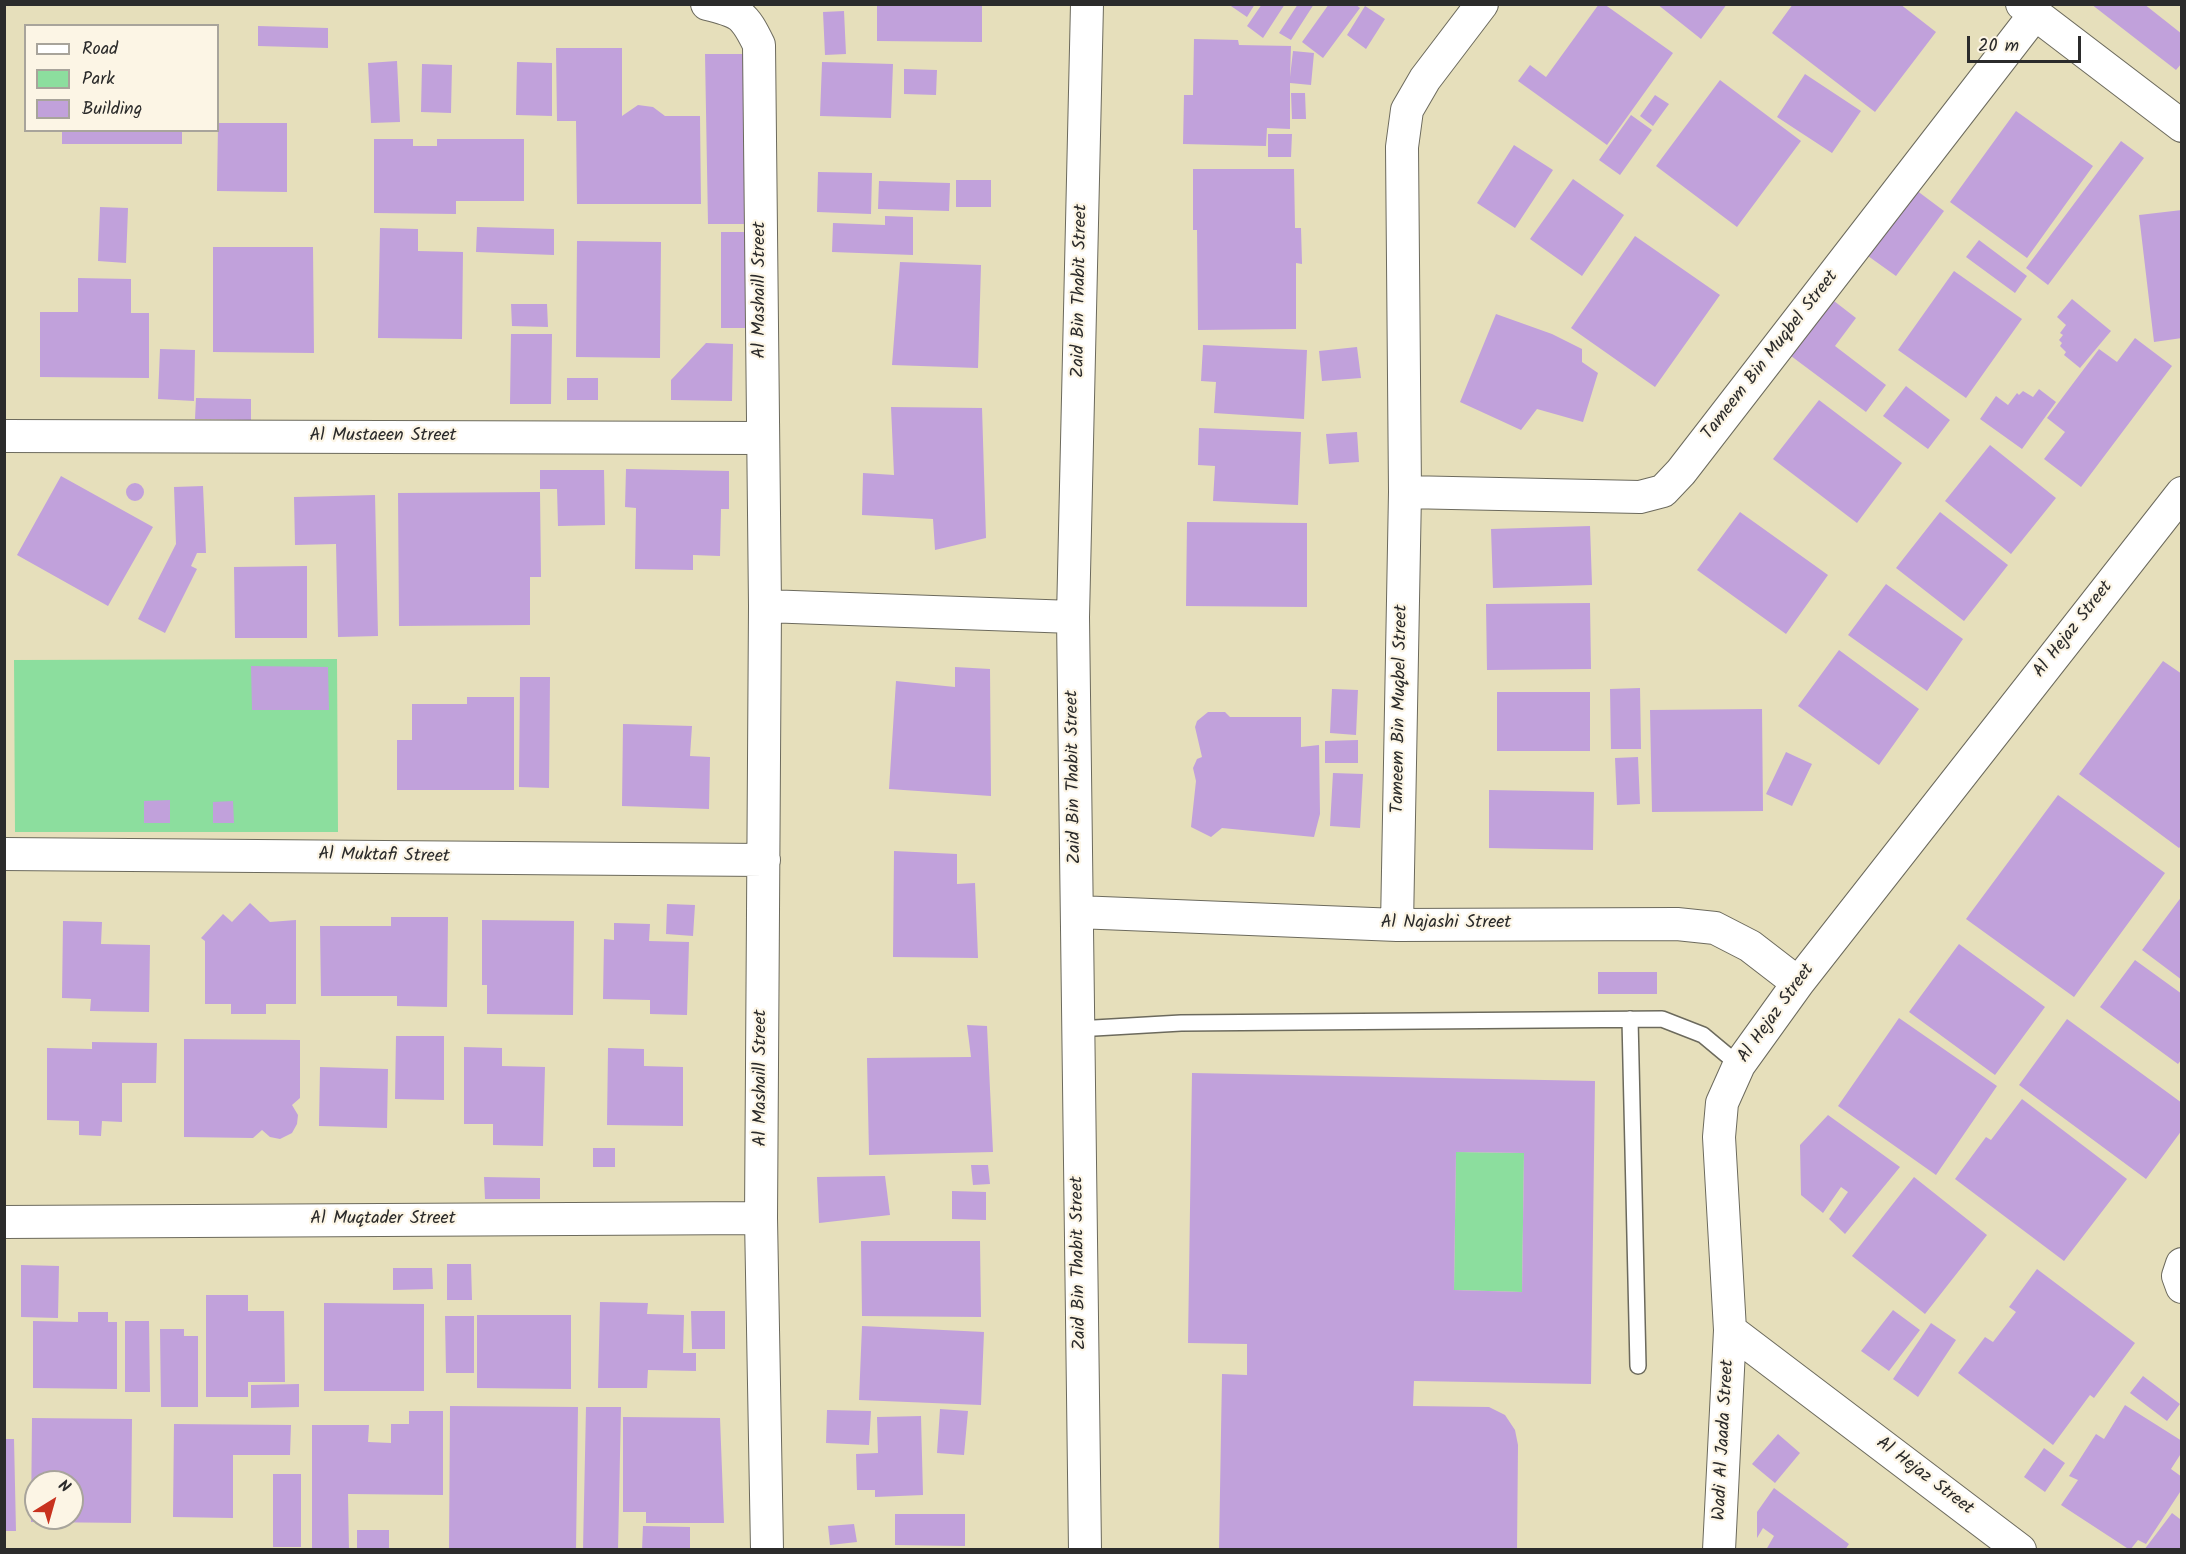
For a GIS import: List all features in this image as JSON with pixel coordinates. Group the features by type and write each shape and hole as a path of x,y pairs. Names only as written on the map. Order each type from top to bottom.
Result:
{"street":[{"name":"Al Mashaill Street","path":"707,4 735,11 750,27 759,45 761,438 765,606 761,1218 767,1550"},
{"name":"Zaid Bin Thabit Street","path":"1085,1550 1073,617 1087,4"},
{"name":"Tameem Bin Muqbel Street","path":"1397,925 1405,492 1402,147 1407,110 1425,79 1482,4"},
{"name":"Tameem Bin Muqbel Street","path":"1405,492 1640,496 1663,491 1681,472 2029,9 2181,126"},
{"name":"Al Mustaeen Street","path":"4,436 761,438"},
{"name":"Al Hejaz Street","path":"2020,1550 1730,1330 1719,1137 1722,1103 1738,1065 1798,983 2181,493"},
{"path":"765,606 1073,617"},
{"name":"Al Muktafi Street","path":"4,854 764,860"},
{"name":"Al Najashi Street","path":"1077,912 1397,925 1677,924 1715,928 1750,946 1798,983"},
{"name":"Al Muqtader Street","path":"4,1222 761,1218"},
{"path":"2181,1264 2178,1276 2181,1287"},
{"name":"Wadi Al Jaada Street","path":"1719,1550 1730,1330"}],"lane":[{"path":"1630,1018 1638,1366"},
{"path":"1077,1029 1181,1023 1662,1019 1683,1025 1722,1048 1738,1065"}],"green space":[{"path":"337,659 338,832 15,832 14,660"},
{"path":"1456,1152 1524,1153 1522,1292 1454,1290"}],"building":[{"path":"877,4 982,4 982,42 877,41"},
{"path":"1228,4 1255,4 1247,17"},
{"path":"1262,4 1285,4 1263,38 1247,26"},
{"path":"1298,4 1314,4 1291,40 1279,33"},
{"path":"1329,4 1355,4 1360,8 1323,58 1302,42"},
{"path":"1599,4 1604,4 1673,53 1607,145 1518,81 1530,65 1546,77"},
{"path":"1657,4 1727,4 1701,39"},
{"path":"1793,4 1900,4 1936,32 1875,112 1772,33"},
{"path":"2091,4 2144,4 2182,34 2182,63 2176,70"},
{"path":"1365,6 1385,19 1366,49 1347,35"},
{"path":"844,11 846,54 825,55 823,12"},
{"path":"258,26 328,28 328,48 258,46"},
{"path":"1194,39 1238,40 1239,45 1291,46 1290,77 1293,51 1314,53 1311,85 1290,83 1290,129 1267,128 1266,146 1183,144 1184,95 1193,95"},
{"path":"556,48 622,48 622,116 638,105 653,107 665,116 700,116 701,204 577,204 576,121 557,121"},
{"path":"705,54 750,54 752,224 708,224"},
{"path":"397,61 400,122 371,123 368,63"},
{"path":"517,62 552,63 552,116 516,115"},
{"path":"822,62 893,64 891,118 820,116"},
{"path":"422,64 452,65 451,113 421,112"},
{"path":"904,69 937,70 936,95 904,94"},
{"path":"1805,74 1861,111 1832,153 1777,117"},
{"path":"1720,80 1801,141 1737,227 1656,166"},
{"path":"1291,93 1305,93 1306,119 1292,119"},
{"path":"1655,95 1669,104 1653,126 1640,116"},
{"path":"2016,111 2093,166 2027,258 1950,202"},
{"path":"1631,115 1652,130 1620,175 1599,160"},
{"path":"219,123 287,123 287,192 217,191"},
{"path":"62,132 182,132 182,144 62,144"},
{"path":"1268,134 1292,134 1291,157 1268,157"},
{"path":"374,139 413,139 413,146 437,146 437,139 524,139 524,201 456,201 456,214 374,213"},
{"path":"2121,141 2144,158 2048,285 2026,268"},
{"path":"1514,145 1553,170 1515,228 1477,203"},
{"path":"1193,169 1294,169 1295,228 1301,228 1302,264 1296,263 1296,329 1198,330 1197,230 1193,230"},
{"path":"818,172 872,173 871,214 817,212"},
{"path":"1573,179 1624,215 1582,276 1530,239"},
{"path":"956,180 991,180 991,207 956,207"},
{"path":"879,181 950,183 949,211 878,209"},
{"path":"1916,190 1944,211 1896,276 1868,256"},
{"path":"100,207 128,208 126,263 98,261"},
{"path":"2182,210 2182,338 2154,342 2139,215"},
{"path":"885,216 913,217 913,255 832,252 833,223 885,225"},
{"path":"477,227 554,229 554,255 476,252"},
{"path":"380,228 418,229 418,251 463,252 462,339 378,338"},
{"path":"721,232 749,232 750,328 721,328"},
{"path":"1635,236 1720,295 1655,387 1571,328"},
{"path":"1979,240 2027,276 2015,293 1966,257"},
{"path":"577,241 661,242 660,358 576,357"},
{"path":"213,247 313,247 314,353 213,352"},
{"path":"900,262 981,265 978,368 892,365"},
{"path":"1954,271 2022,319 1966,398 1898,350"},
{"path":"78,278 131,279 131,313 149,313 149,378 40,377 40,312 78,312"},
{"path":"1825,294 1856,318 1835,346 1886,385 1866,412 1783,350"},
{"path":"2072,299 2111,331 2080,368 2064,355 2066,352 2060,346 2062,343 2059,340 2063,335 2060,333 2066,325 2057,317"},
{"path":"511,304 547,304 548,327 512,326"},
{"path":"1496,314 1552,334 1582,349 1582,362 1598,373 1583,422 1537,409 1521,430 1460,402"},
{"path":"511,334 552,334 551,404 510,404"},
{"path":"2135,338 2172,366 2081,487 2044,459 2065,432 2047,418 2099,349 2117,362"},
{"path":"706,343 733,344 732,401 671,400 671,380"},
{"path":"1203,345 1307,350 1304,419 1214,413 1216,382 1201,381"},
{"path":"1357,347 1361,378 1322,381 1319,351"},
{"path":"160,349 195,350 194,401 158,399"},
{"path":"567,378 598,378 598,400 567,400"},
{"path":"1906,386 1950,420 1928,449 1883,416"},
{"path":"2039,389 2056,402 2022,449 1980,419 1996,396 2008,405 2017,393 2019,395 2023,391 2033,397"},
{"path":"196,398 251,399 251,420 195,419"},
{"path":"1819,400 1902,463 1857,523 1773,459"},
{"path":"891,407 982,408 986,538 935,550 933,519 862,515 863,473 894,475"},
{"path":"1199,428 1301,432 1298,505 1213,501 1215,466 1198,465"},
{"path":"1357,432 1359,462 1329,464 1326,434"},
{"path":"1990,445 2056,498 2011,554 1945,501"},
{"path":"626,469 729,471 729,509 721,509 720,556 693,555 693,570 635,569 636,508 625,507"},
{"path":"540,470 604,470 605,525 558,526 557,489 540,489"},
{"path":"61,476 153,527 108,606 17,555"},
{"path":"131,483 139,483 144,488 142,499 131,501 126,496 126,488"},
{"path":"203,486 206,553 197,553 191,566 197,569 165,633 138,619 176,544 174,487"},
{"path":"540,492 541,577 530,577 530,625 399,626 398,493"},
{"path":"375,495 378,636 338,637 336,544 295,545 294,497"},
{"path":"1740,512 1828,575 1786,634 1697,570"},
{"path":"1940,512 2008,565 1964,621 1896,568"},
{"path":"1187,522 1307,523 1307,607 1186,606"},
{"path":"1590,526 1592,585 1493,588 1491,529"},
{"path":"307,566 307,638 235,638 234,567"},
{"path":"1886,584 1963,639 1927,691 1848,635"},
{"path":"1590,603 1591,669 1487,670 1486,604"},
{"path":"1839,650 1919,709 1879,765 1798,706"},
{"path":"2163,661 2182,674 2182,845 2179,848 2079,774"},
{"path":"251,666 328,667 329,710 252,710"},
{"path":"955,667 990,669 991,796 889,789 896,681 955,687"},
{"path":"520,677 550,677 549,788 519,787"},
{"path":"1640,688 1641,749 1611,749 1610,689"},
{"path":"1332,689 1358,690 1356,735 1330,733"},
{"path":"1497,692 1590,692 1590,751 1497,751"},
{"path":"467,697 514,697 514,790 397,790 397,740 412,740 412,704 467,704"},
{"path":"1762,709 1763,811 1652,812 1650,710"},
{"path":"1208,712 1225,712 1230,717 1301,717 1301,747 1319,745 1320,814 1314,837 1222,828 1211,837 1191,827 1196,781 1193,768 1197,759 1202,757 1195,727 1197,721"},
{"path":"623,724 692,726 690,756 710,757 709,809 622,806"},
{"path":"1358,740 1358,763 1325,763 1325,741"},
{"path":"1786,752 1812,764 1792,806 1766,794"},
{"path":"1638,757 1640,804 1617,805 1615,758"},
{"path":"1333,773 1363,774 1360,828 1330,826"},
{"path":"1489,790 1594,792 1593,850 1489,848"},
{"path":"2058,795 2165,873 2074,997 1966,919"},
{"path":"170,800 170,823 144,823 144,801"},
{"path":"233,801 234,823 213,823 213,802"},
{"path":"894,851 957,854 957,884 975,883 978,958 893,957"},
{"path":"2182,896 2182,980 2142,950"},
{"path":"250,903 270,922 296,920 296,1004 266,1004 266,1014 231,1014 231,1004 205,1004 205,941 201,938 223,914 232,922"},
{"path":"667,904 695,905 693,936 666,934"},
{"path":"391,917 448,917 447,1007 397,1006 397,996 321,996 320,926 391,926"},
{"path":"482,920 574,921 573,1015 487,1014 487,985 482,985"},
{"path":"63,921 102,922 101,944 150,945 149,1012 90,1011 91,999 62,998"},
{"path":"614,923 650,924 649,941 689,942 687,1015 650,1014 650,1000 603,999 604,939 614,940"},
{"path":"1959,944 2045,1007 1995,1075 1909,1012"},
{"path":"2135,960 2182,994 2182,1059 2178,1064 2100,1007"},
{"path":"1598,972 1657,972 1657,994 1598,994"},
{"path":"1899,1018 1997,1086 1936,1175 1838,1106"},
{"path":"2067,1019 2182,1103 2182,1130 2146,1179 2019,1085"},
{"path":"967,1025 987,1026 993,1152 869,1155 867,1058 971,1057"},
{"path":"396,1036 444,1036 444,1100 395,1099"},
{"path":"184,1039 300,1040 300,1098 292,1105 298,1115 297,1124 292,1133 280,1139 270,1137 262,1130 253,1138 184,1137"},
{"path":"92,1042 157,1043 156,1083 122,1083 122,1122 102,1121 101,1136 79,1135 79,1121 47,1120 47,1048 92,1049"},
{"path":"464,1047 502,1048 502,1066 545,1067 543,1146 493,1145 493,1124 464,1124"},
{"path":"608,1048 644,1049 644,1066 683,1067 683,1126 607,1125"},
{"path":"320,1067 388,1069 387,1128 319,1126"},
{"path":"1192,1073 1595,1081 1591,1384 1414,1381 1413,1406 1489,1407 1505,1415 1515,1430 1518,1445 1517,1550 1219,1550 1222,1374 1247,1375 1247,1344 1188,1343","holes":["1456,1152 1524,1153 1522,1292 1454,1290"]},
{"path":"2022,1099 2127,1179 2064,1261 1955,1179 1986,1137 1991,1140"},
{"path":"1828,1115 1900,1167 1845,1234 1829,1219 1848,1192 1841,1187 1823,1213 1801,1195 1800,1145"},
{"path":"593,1148 615,1148 615,1167 593,1167"},
{"path":"971,1165 988,1165 990,1184 973,1185"},
{"path":"885,1176 890,1215 819,1223 817,1177"},
{"path":"484,1177 540,1178 540,1199 485,1199"},
{"path":"1914,1177 1987,1235 1925,1314 1852,1256"},
{"path":"952,1191 986,1192 986,1220 952,1219"},
{"path":"861,1241 980,1241 981,1317 862,1316"},
{"path":"447,1264 471,1264 472,1300 447,1300"},
{"path":"21,1265 59,1266 58,1318 21,1317"},
{"path":"393,1268 432,1268 433,1289 393,1290"},
{"path":"2037,1269 2135,1343 2094,1398 2090,1395 2053,1445 1958,1373 1985,1337 1993,1342 2016,1312 2009,1307"},
{"path":"206,1295 248,1295 248,1311 284,1311 285,1382 248,1382 248,1397 206,1397"},
{"path":"600,1302 648,1303 647,1314 684,1315 683,1353 696,1353 696,1371 648,1370 647,1388 598,1388"},
{"path":"324,1303 424,1304 424,1391 324,1391"},
{"path":"1893,1310 1920,1330 1889,1371 1861,1351"},
{"path":"691,1311 725,1311 725,1349 692,1349"},
{"path":"78,1312 108,1312 108,1322 117,1322 117,1389 33,1388 33,1321 78,1322"},
{"path":"477,1315 571,1315 571,1389 477,1388"},
{"path":"445,1316 474,1316 474,1373 446,1373"},
{"path":"125,1321 149,1321 150,1392 125,1392"},
{"path":"1931,1323 1956,1340 1918,1397 1893,1379"},
{"path":"862,1326 984,1332 981,1405 859,1400"},
{"path":"160,1329 184,1329 184,1336 198,1336 198,1407 161,1407"},
{"path":"2143,1376 2180,1404 2167,1421 2130,1393"},
{"path":"299,1384 299,1407 251,1408 251,1385"},
{"path":"2125,1405 2182,1441 2182,1452 2171,1469 2182,1477 2182,1489 2146,1544 2138,1540 2130,1550 2061,1505 2078,1480 2069,1476 2096,1434 2104,1439"},
{"path":"450,1406 578,1407 576,1550 449,1550"},
{"path":"586,1407 621,1407 618,1550 583,1550"},
{"path":"940,1409 968,1411 964,1455 937,1453"},
{"path":"827,1410 871,1411 869,1445 826,1443"},
{"path":"409,1411 443,1411 443,1495 348,1494 349,1549 312,1549 312,1425 369,1425 368,1442 391,1443 391,1424 409,1424"},
{"path":"921,1416 923,1495 875,1497 875,1490 857,1490 856,1454 878,1453 877,1417"},
{"path":"623,1417 720,1418 724,1523 646,1523 646,1512 623,1512"},
{"path":"32,1418 132,1419 131,1523 84,1523 84,1470 32,1470"},
{"path":"174,1424 291,1425 290,1455 233,1455 233,1518 173,1517"},
{"path":"1778,1434 1800,1453 1775,1483 1752,1464"},
{"path":"4,1439 14,1439 16,1531 4,1531"},
{"path":"2044,1448 2065,1463 2045,1492 2024,1477"},
{"path":"273,1474 301,1474 301,1547 273,1547"},
{"path":"1774,1488 1849,1544 1845,1550 1766,1550 1774,1536 1763,1528 1757,1538 1757,1512"},
{"path":"2172,1513 2180,1519 2182,1517 2180,1550 2144,1550"},
{"path":"895,1514 965,1514 965,1546 895,1545"},
{"path":"854,1524 857,1542 830,1545 828,1526"},
{"path":"643,1526 690,1527 690,1550 642,1550"},
{"path":"357,1530 389,1530 389,1549 357,1549"}]}
